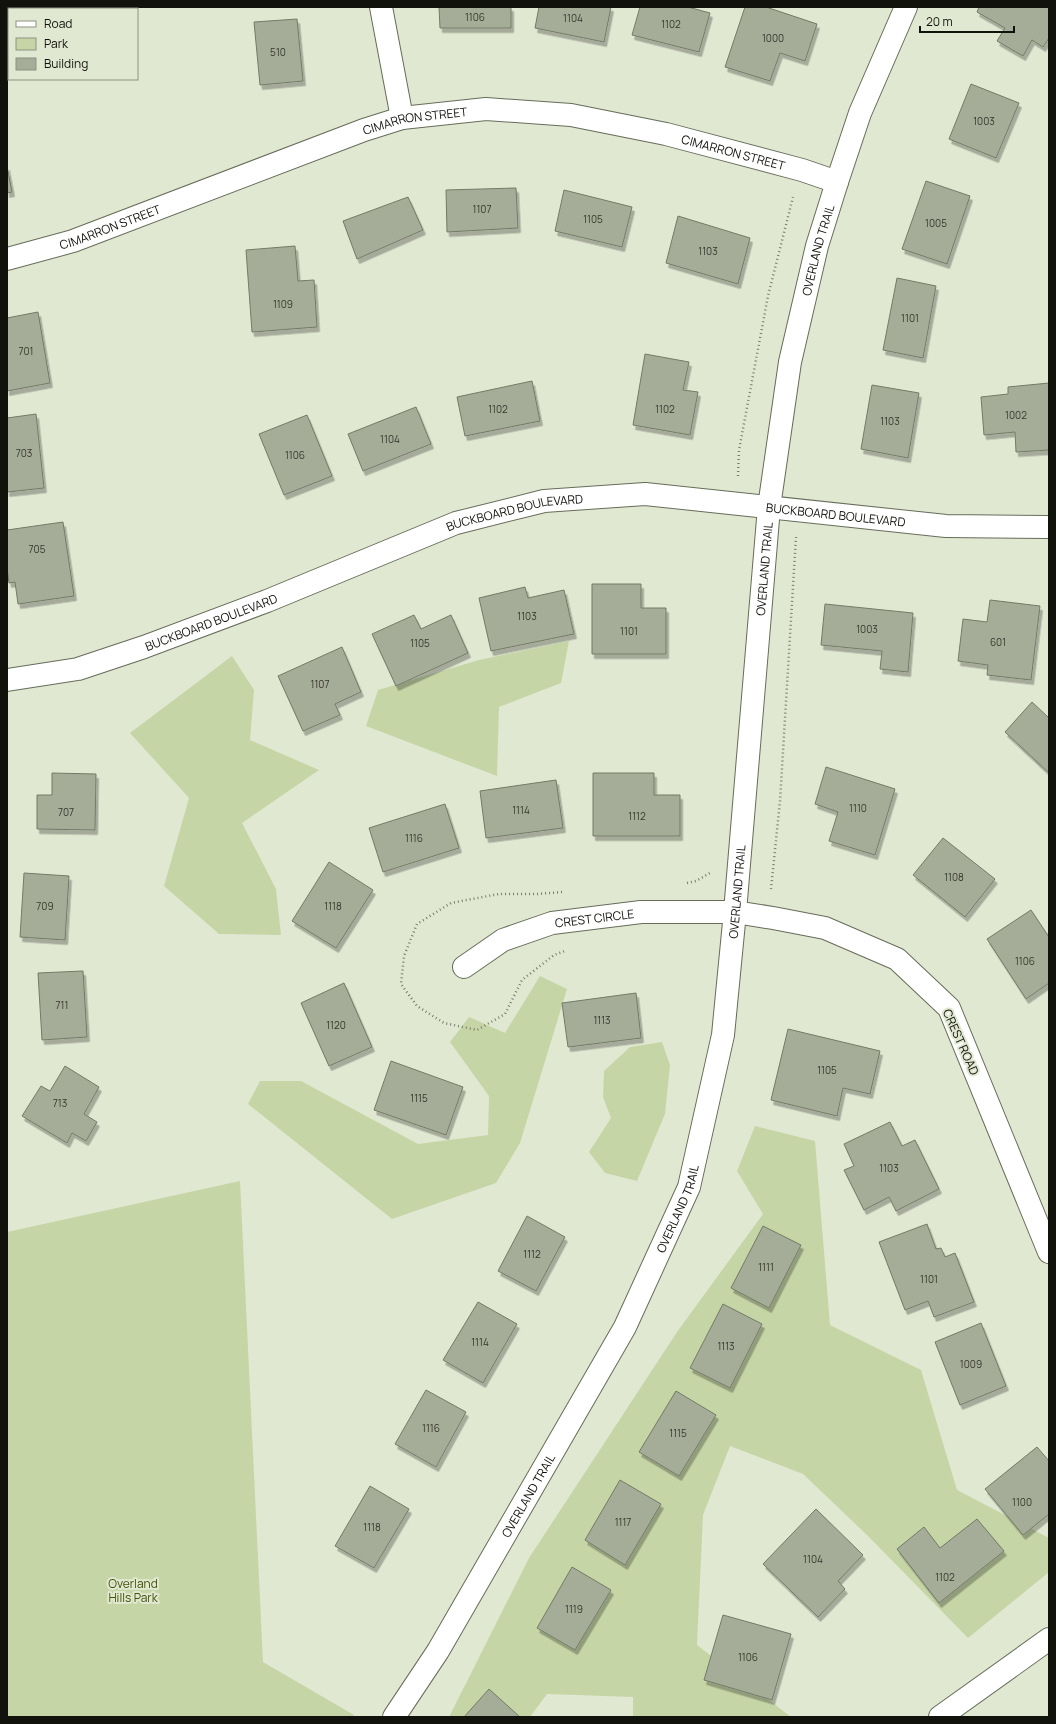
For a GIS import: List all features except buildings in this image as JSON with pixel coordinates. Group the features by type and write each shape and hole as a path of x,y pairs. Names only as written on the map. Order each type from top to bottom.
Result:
{"street":[{"path":"381,7 402,118"},
{"name":"OVERLAND TRAIL","path":"394,1717 438,1651 625,1327 689,1187 723,1035 736,912 769,507 790,362 817,246 836,182 860,113 906,7"},
{"name":"CIMARRON STREET","path":"7,259 73,241 314,148 402,118 486,109 570,115 666,134 802,170 836,182"},
{"name":"BUCKBOARD BOULEVARD","path":"7,680 78,669 144,647 267,601 456,523 544,501 645,494 946,526 1049,526"},
{"name":"CREST CIRCLE","path":"464,967 503,940 552,923 641,912 736,912"},
{"name":"CREST ROAD","path":"736,912 826,928 896,959 949,1008 1042,1216 1049,1252"},
{"path":"940,1717 1049,1639"}],"path":[{"path":"735,504 739,450 768,296 793,196"},
{"path":"773,918 771,886 780,801 799,510"}],"green space":[{"path":"569,641 561,683 499,707 497,776 366,726 378,690 479,660"},
{"path":"232,656 254,690 250,740 319,770 242,823 276,889 281,935 219,934 164,886 189,798 130,733"},
{"path":"540,976 567,989 520,1143 496,1183 392,1219 248,1104 260,1081 301,1081 418,1144 488,1135 489,1096 450,1042 469,1017 505,1033"},
{"path":"662,1042 670,1065 665,1114 637,1181 605,1173 589,1152 611,1118 603,1097 604,1071 630,1047"},
{"path":"755,1126 815,1141 830,1325 921,1370 957,1490 1049,1538 1049,1572 968,1638 867,1535 803,1474 730,1446 703,1515 697,1645 791,1717 633,1717 633,1697 547,1694 530,1717 449,1717 529,1558 677,1332 763,1214 737,1171"},
{"name":"Overland Hills Park","path":"240,1181 263,1662 354,1715 353,1717 7,1717 7,1232"}]}
